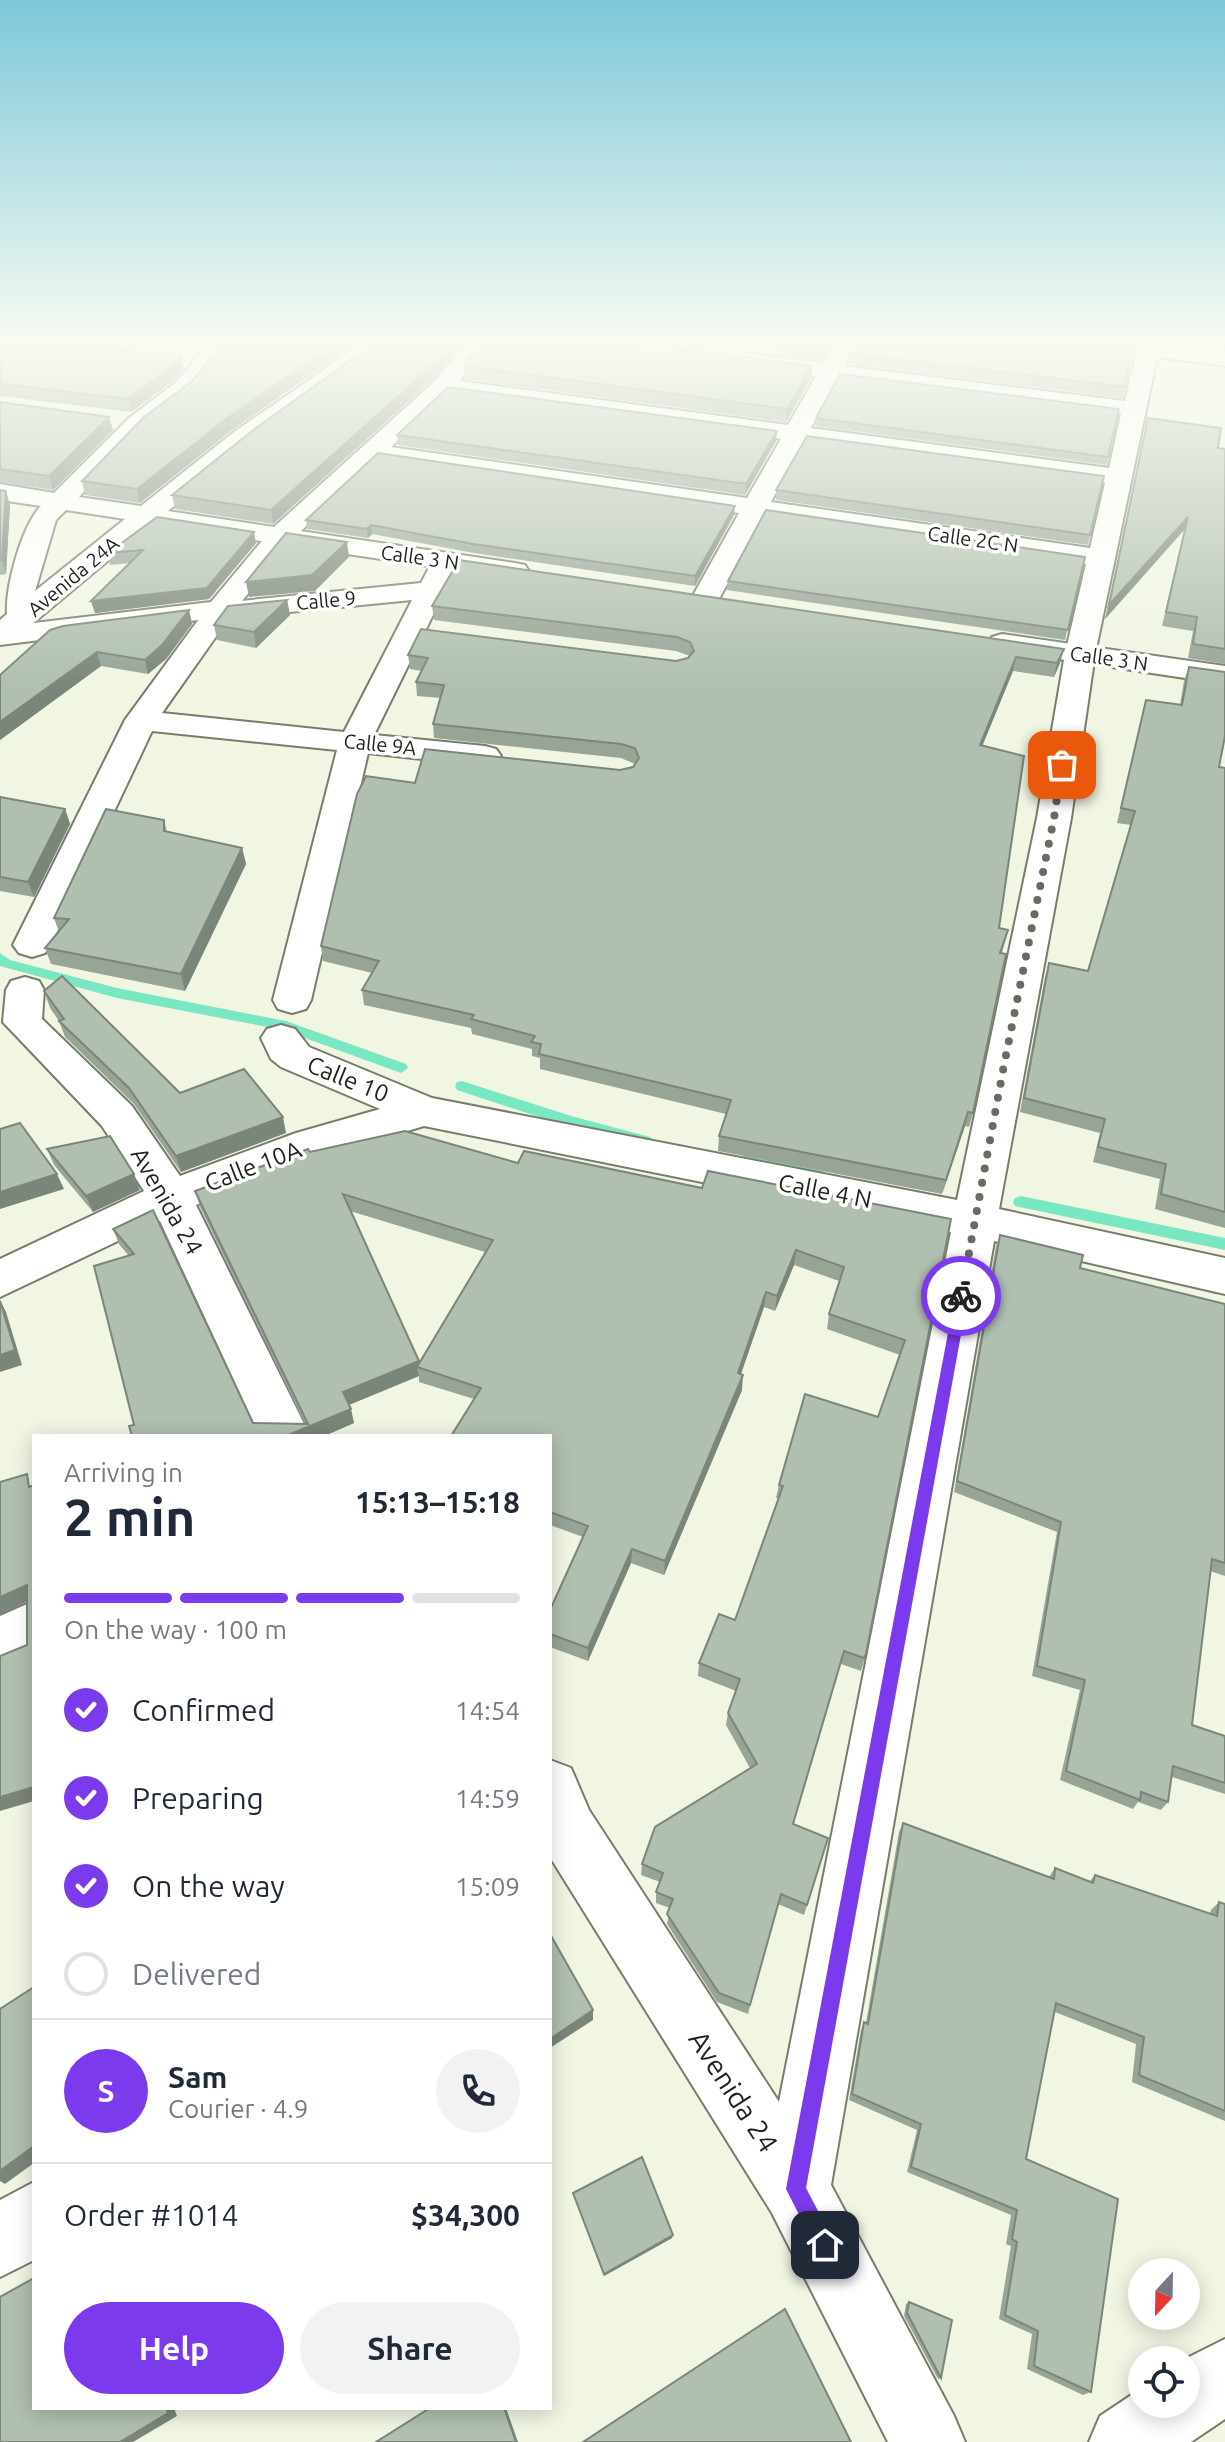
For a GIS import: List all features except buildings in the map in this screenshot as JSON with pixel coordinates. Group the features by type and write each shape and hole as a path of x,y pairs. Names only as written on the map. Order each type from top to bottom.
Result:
{"street":[{"path":"7,629 51,510 102,458"},
{"name":"Avenida 24A","path":"7,629 217,458"},
{"path":"32,945 141,720 220,610 280,536 364,458"},
{"name":"Calle 2C N","path":"419,458 1101,558"},
{"path":"705,599 783,458"},
{"path":"980,458 1120,477"},
{"path":"796,2189 975,1220 1054,818 1080,654 1124,458"},
{"path":"0,492 51,510"},
{"name":"Calle 3 N","path":"51,510 147,514 280,536 439,575 537,574"},
{"path":"15,521 51,510"},
{"path":"355,742 428,631 439,575"},
{"name":"Calle 9","path":"7,629 220,610 439,575"},
{"path":"675,594 736,603"},
{"name":"Calle 3 N","path":"977,639 1225,675"},
{"name":"Calle 9A","path":"141,720 511,759"},
{"name":"Calle 10","path":"355,742 286,1019 285,1049 295,1057 424,1111"},
{"name":"Avenida 24","path":"16,1015 117,1116 171,1197 284,1434"},
{"name":"Calle 4 N","path":"424,1111 975,1220 1225,1276"},
{"name":"Calle 10A","path":"0,1279 171,1197 311,1144 424,1111"},
{"path":"0,1645 32,1627"},
{"name":"Avenida 24","path":"556,1821 796,2189 928,2442"},
{"path":"0,2242 32,2218"},
{"path":"1200,2392 1225,2375"},
{"path":"1126,2442 1162,2418"}],"waterway":[{"path":"0,957 5,963 117,993 286,1026 401,1068"},
{"path":"462,1086 568,1121 645,1141"},
{"path":"749,1159 819,1169"},
{"path":"1021,1202 1225,1244"}],"way so far":[{"path":"961,1296 1062,765"}],"route":[{"path":"825,2245 796,2189 961,1296"}]}
